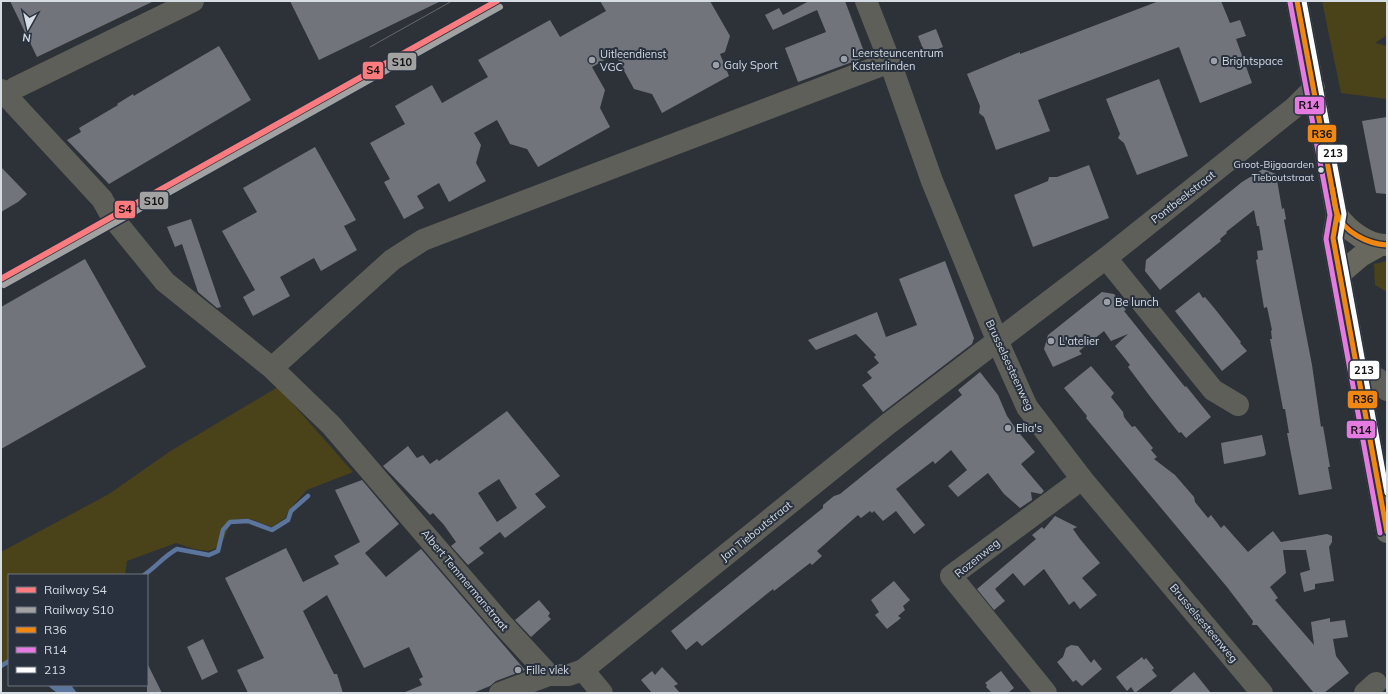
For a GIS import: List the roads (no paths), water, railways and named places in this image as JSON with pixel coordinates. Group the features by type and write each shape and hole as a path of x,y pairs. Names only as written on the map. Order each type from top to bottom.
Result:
{"main road":[{"path":"1297,1 1337,215 1333,238 1359,372 1387,532"},
{"path":"1337,215 1344,225 1356,234 1383,245"},
{"path":"1340,274 1361,256 1383,245"}],"street":[{"path":"4,92 193,1"},
{"name":"Brusselsesteenweg","path":"866,1 890,62 932,181 997,340 1027,407 1082,479 1262,693"},
{"path":"272,368 392,260 423,240 890,62"},
{"name":"Pontbeekstraat","path":"997,340 1106,258 1295,107 1314,88"},
{"name":"Albert Temmermanstraat","path":"4,92 102,199 112,217 165,282 272,368 331,425 383,483 502,624 549,675"},
{"path":"1106,258 1213,390 1238,404"},
{"name":"Jan Tieboutstraat","path":"500,693 549,675 569,675 582,670 876,434 997,340"},
{"path":"1359,372 1370,380 1378,379 1387,390"},
{"name":"Rozenweg","path":"1046,693 951,576 1082,479"},
{"path":"582,670 602,693"}],"water":[{"path":"48,686 72,686 77,693 57,693"}],"waterway":[{"path":"145,574 177,549 209,555 218,551 223,530 230,522 248,521 272,530 288,520 291,511 308,496"},
{"path":"1,666 8,662"}],"tram line":[{"path":"370,47 452,1"}],"rail line":[{"name":"S4","path":"1,279 497,1"},
{"name":"S10","path":"4,285 500,7"}],"place":[{"name":"Leersteuncentrum Kasterlinden","path":"844,59"},
{"name":"Uitleendienst VGC","path":"592,60"},
{"name":"Brightspace","path":"1214,61"},
{"name":"Galy Sport","path":"716,65"},
{"name":"Groot-Bijgaarden Tieboutstraat","path":"1321,170"},
{"name":"Be lunch","path":"1107,302"},
{"name":"L'atelier","path":"1051,341"},
{"name":"Elia's","path":"1008,428"},
{"name":"Fille vlek","path":"518,670"}]}
